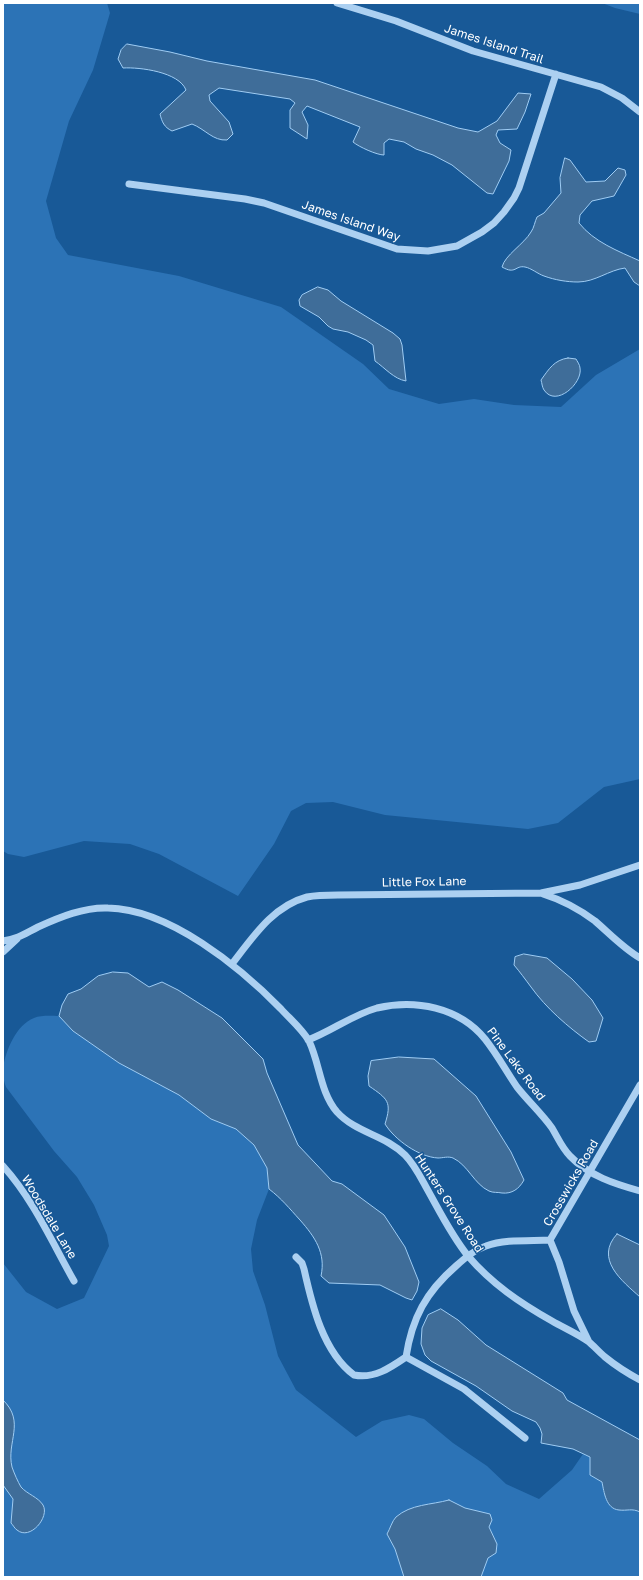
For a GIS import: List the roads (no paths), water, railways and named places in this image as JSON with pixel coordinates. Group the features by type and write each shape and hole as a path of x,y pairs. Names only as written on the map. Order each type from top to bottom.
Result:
{"street":[{"name":"James Island Trail","path":"337,3 396,21 473,51 574,79 612,92 640,112"},
{"name":"James Island Way","path":"130,184 231,196 264,203 397,249 428,251 457,246 482,232 494,223 514,198 519,188 556,74"},
{"name":"Little Fox Lane","path":"232,964 270,918 290,904 307,897 338,895 541,893 580,885 640,865"},
{"path":"541,893 567,903 579,910 630,952 640,958"},
{"name":"Hunters Grove Road","path":"3,940 17,939 38,928 80,911 107,908 131,910 161,921 196,940 232,964 277,1005 308,1040 326,1093 336,1111 355,1126 389,1142 404,1155 418,1172 457,1240 468,1256 487,1277 508,1294 589,1342 617,1367 640,1380"},
{"path":"3,952 17,939"},
{"name":"Pine Lake Road","path":"308,1040 364,1013 386,1007 416,1004 441,1010 457,1017 472,1026 484,1038 517,1086 551,1127 565,1151 578,1163 613,1183 640,1191"},
{"name":"Crosswicks Road","path":"406,1357 411,1331 425,1299 441,1279 468,1256 487,1245 522,1241 550,1240 640,1085"},
{"name":"Woodsdale Lane","path":"3,1166 18,1184 34,1209 74,1281"},
{"path":"550,1240 559,1262 574,1311 589,1342"},
{"path":"296,1257 302,1263 316,1316 326,1339 349,1372 354,1375 367,1377 378,1374 406,1357 464,1389 525,1438"}]}
